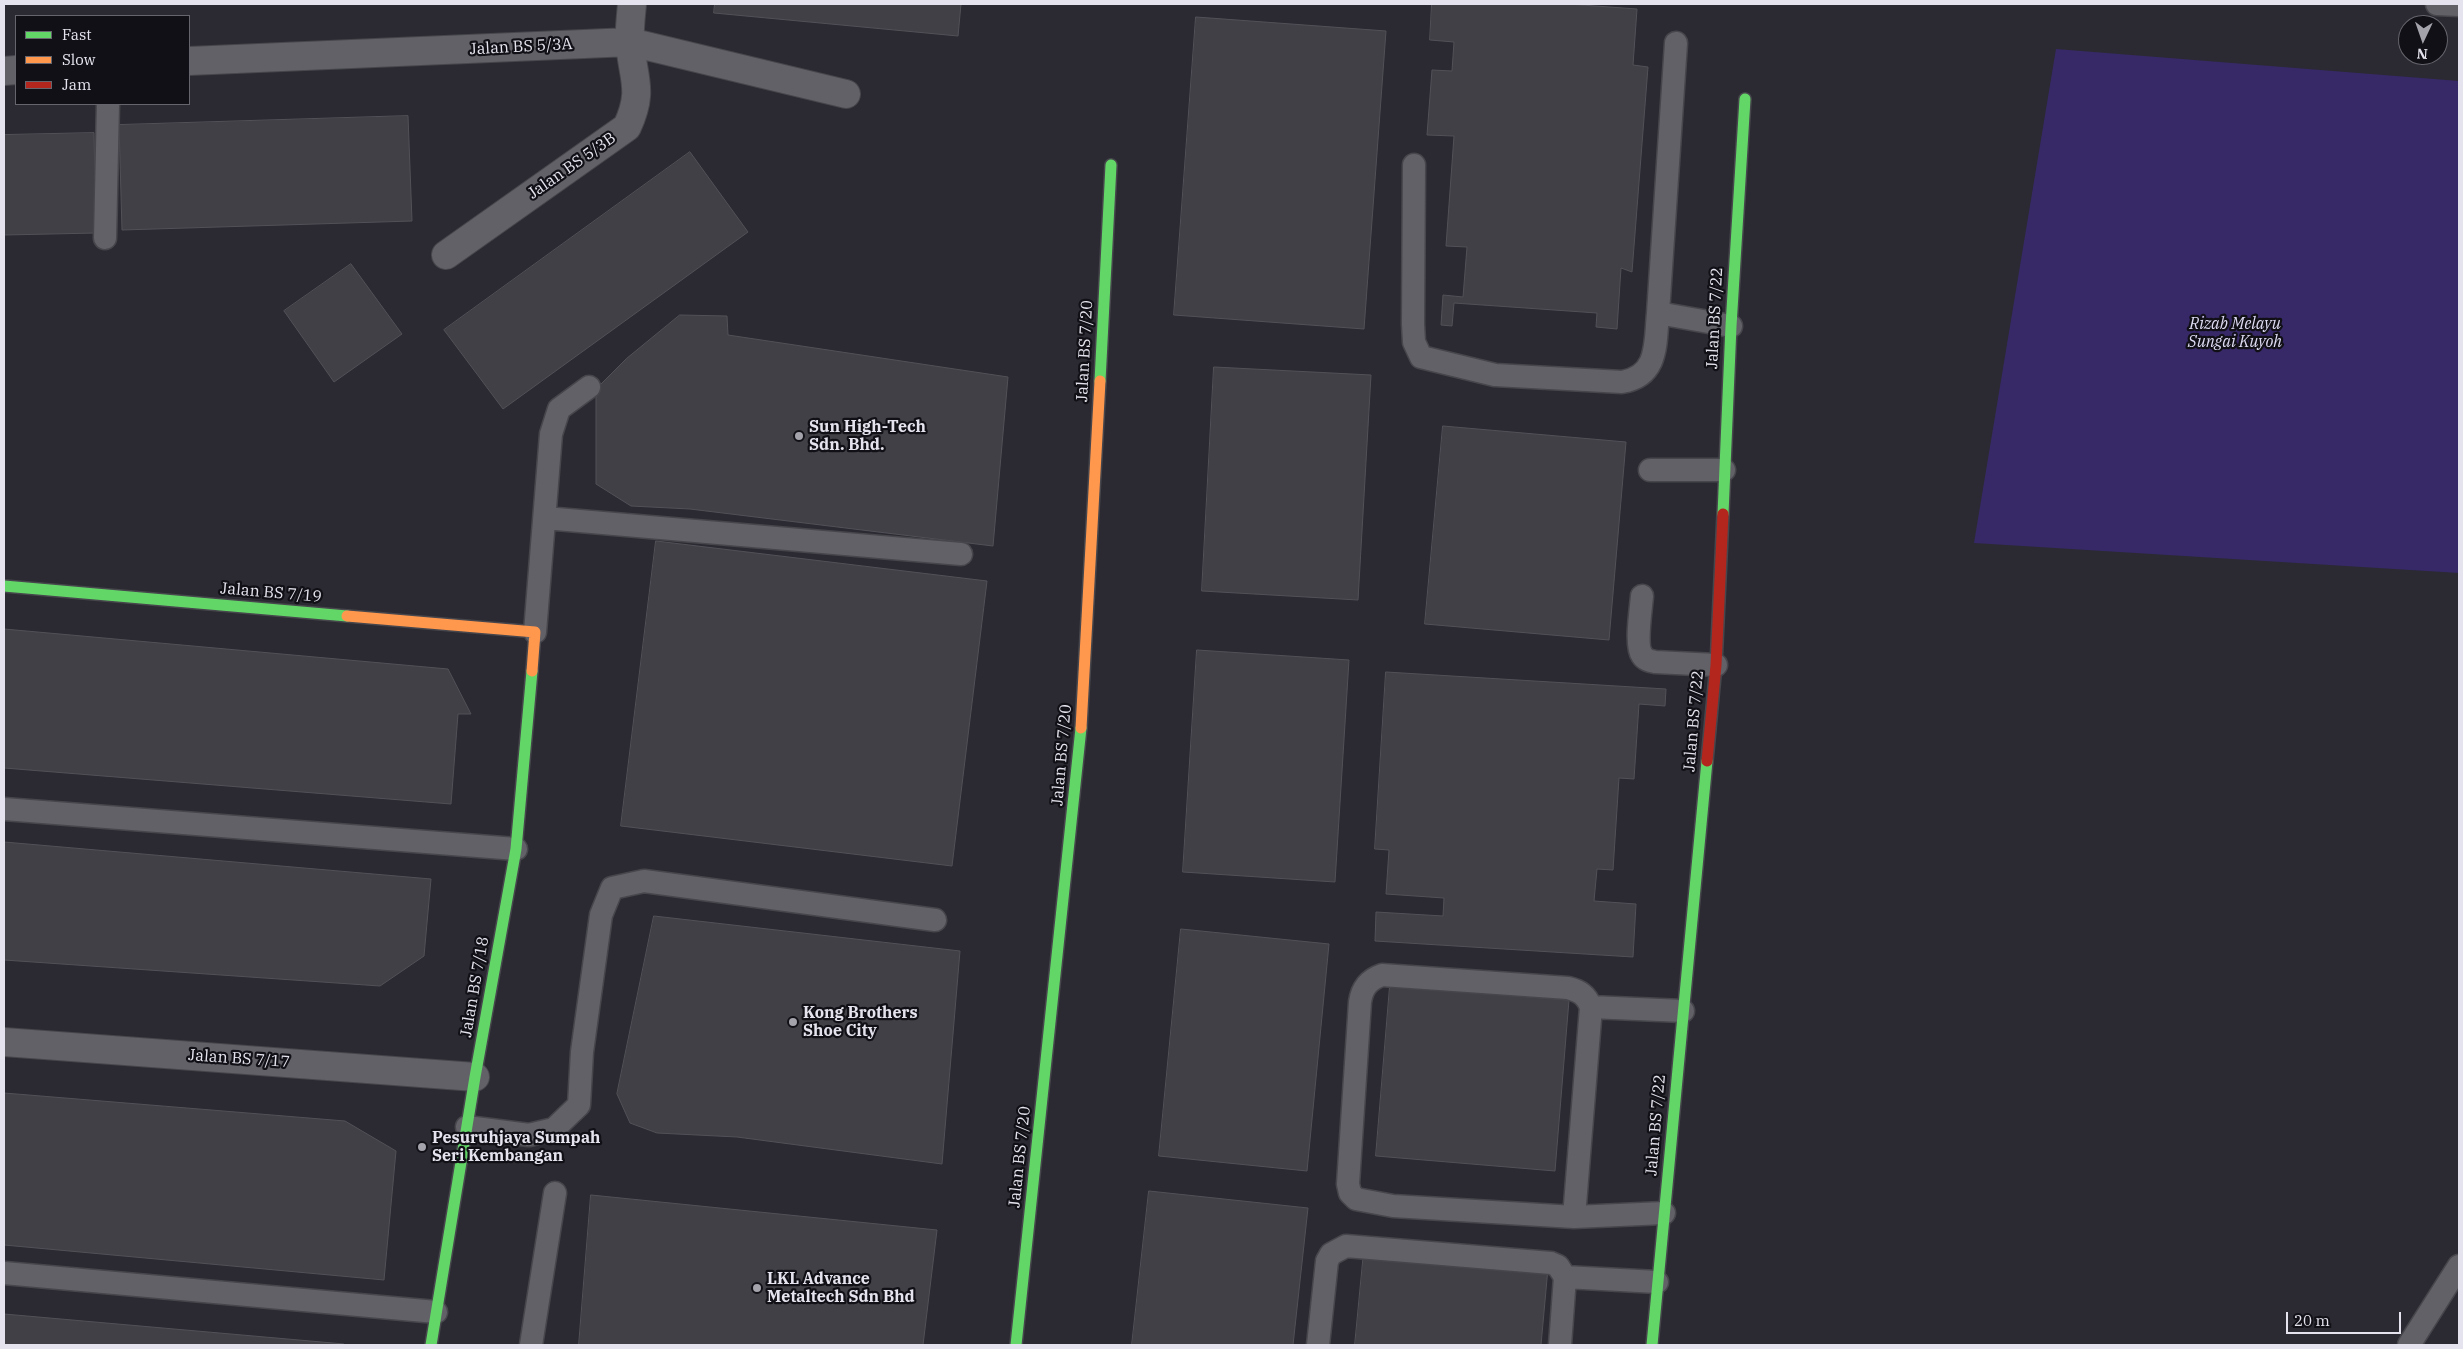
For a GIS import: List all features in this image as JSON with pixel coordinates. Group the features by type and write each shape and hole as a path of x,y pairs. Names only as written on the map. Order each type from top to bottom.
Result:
{"street":[{"name":"Jalan BS 5/3B","path":"446,256 627,127 636,107 637,99 637,84 630,42 632,4"},
{"name":"Jalan BS 5/3A","path":"190,61 630,42 846,94"},
{"name":"Jalan BS 7/22","path":"1652,1345 1716,665 1730,326 1745,99"},
{"name":"Jalan BS 7/20","path":"1016,1345 1080,754 1111,165"},
{"name":"Jalan BS 7/19","path":"4,586 535,632"},
{"name":"Jalan BS 7/18","path":"431,1345 475,1077 516,849 535,632"},
{"name":"Jalan BS 7/17","path":"4,1042 475,1077"}],"lane":[{"path":"2437,4 2459,5"},
{"path":"1414,165 1413,324 1414,342 1421,357 1495,374 1622,382 1633,380 1649,367 1653,356 1658,313 1676,43"},
{"path":"105,238 108,105"},
{"path":"1658,313 1730,326"},
{"path":"535,632 551,434 559,409 589,387"},
{"path":"1650,470 1724,470"},
{"path":"545,518 961,554"},
{"path":"1642,596 1639,646 1641,654 1647,660 1716,665"},
{"path":"4,809 516,849"},
{"path":"467,1127 529,1135 554,1129 579,1105 582,1052 601,915 612,888 644,881 935,920"},
{"path":"1574,1217 1591,1007 1586,997 1578,991 1568,988 1382,975 1374,978 1367,984 1361,992 1360,1002 1348,1184 1350,1192 1356,1199 1393,1206 1574,1217 1664,1214"},
{"path":"1591,1007 1683,1011"},
{"path":"531,1345 555,1193"},
{"path":"1318,1345 1327,1261 1331,1254 1346,1246 1551,1263 1558,1266 1565,1277 1560,1345"},
{"path":"2409,1345 2459,1266"},
{"path":"4,1273 436,1312"},
{"path":"1565,1277 1657,1282"}],"green space":[{"name":"Rizab Melayu Sungai Kuyoh","path":"2056,49 2459,81 2459,573 1974,543"}],"building":[{"path":"715,4 961,4 958,36 714,13"},
{"path":"1432,4 1568,4 1637,9 1633,65 1648,67 1632,272 1621,268 1617,329 1596,327 1597,313 1454,303 1452,326 1441,325 1443,295 1463,297 1467,247 1446,246 1454,136 1427,135 1432,70 1452,71 1454,42 1430,40"},
{"path":"1196,17 1386,31 1364,329 1174,315"},
{"path":"408,116 412,221 122,230 119,125"},
{"path":"94,133 96,233 4,235 4,135"},
{"path":"690,152 748,232 503,409 444,330"},
{"path":"351,264 402,334 334,382 284,311"},
{"name":"Sun High-Tech Sdn. Bhd.","path":"680,315 727,316 728,335 1008,377 993,546 690,509 631,506 596,484 596,389 626,359"},
{"path":"1214,367 1371,375 1358,600 1202,591"},
{"path":"1443,426 1626,442 1609,640 1425,624"},
{"path":"656,541 987,581 952,866 621,826"},
{"path":"4,629 448,669 471,714 458,714 451,804 4,768"},
{"path":"1197,650 1349,660 1335,882 1183,872"},
{"path":"1386,672 1666,689 1665,706 1639,704 1634,779 1619,778 1613,870 1597,869 1594,901 1636,904 1633,957 1375,941 1376,912 1443,916 1444,898 1386,894 1389,850 1375,849"},
{"path":"4,842 431,879 424,956 380,986 4,960"},
{"name":"Kong Brothers Shoe City","path":"654,916 960,951 942,1164 737,1137 657,1133 630,1123 617,1094"},
{"path":"1181,929 1329,944 1307,1171 1159,1156"},
{"path":"1390,986 1569,1000 1555,1171 1376,1156"},
{"path":"4,1093 345,1121 396,1151 384,1280 4,1245"},
{"path":"1149,1191 1308,1208 1293,1345 1132,1345"},
{"name":"LKL Advance Metaltech Sdn Bhd","path":"591,1195 937,1230 923,1345 579,1345"},
{"path":"1364,1251 1548,1268 1541,1345 1355,1345"},
{"path":"4,1314 344,1344 344,1345 4,1345"}],"traffic: fast":[{"path":"1723,514 1731,326 1745,99"},
{"path":"1100,381 1111,165"},
{"path":"4,586 347,616"},
{"path":"431,1345 475,1077 516,849 532,671"},
{"path":"1016,1345 1081,728"},
{"path":"1652,1345 1707,761"}],"traffic: slow":[{"path":"1081,728 1100,381"},
{"path":"347,616 535,632 532,671"}],"traffic: jam":[{"path":"1707,761 1716,665 1723,514"}],"place":[{"name":"Sun High-Tech Sdn. Bhd.","path":"799,436"},
{"name":"Kong Brothers Shoe City","path":"793,1022"},
{"name":"Pesuruhjaya Sumpah Seri Kembangan","path":"422,1147"},
{"name":"LKL Advance Metaltech Sdn Bhd","path":"757,1288"}]}
